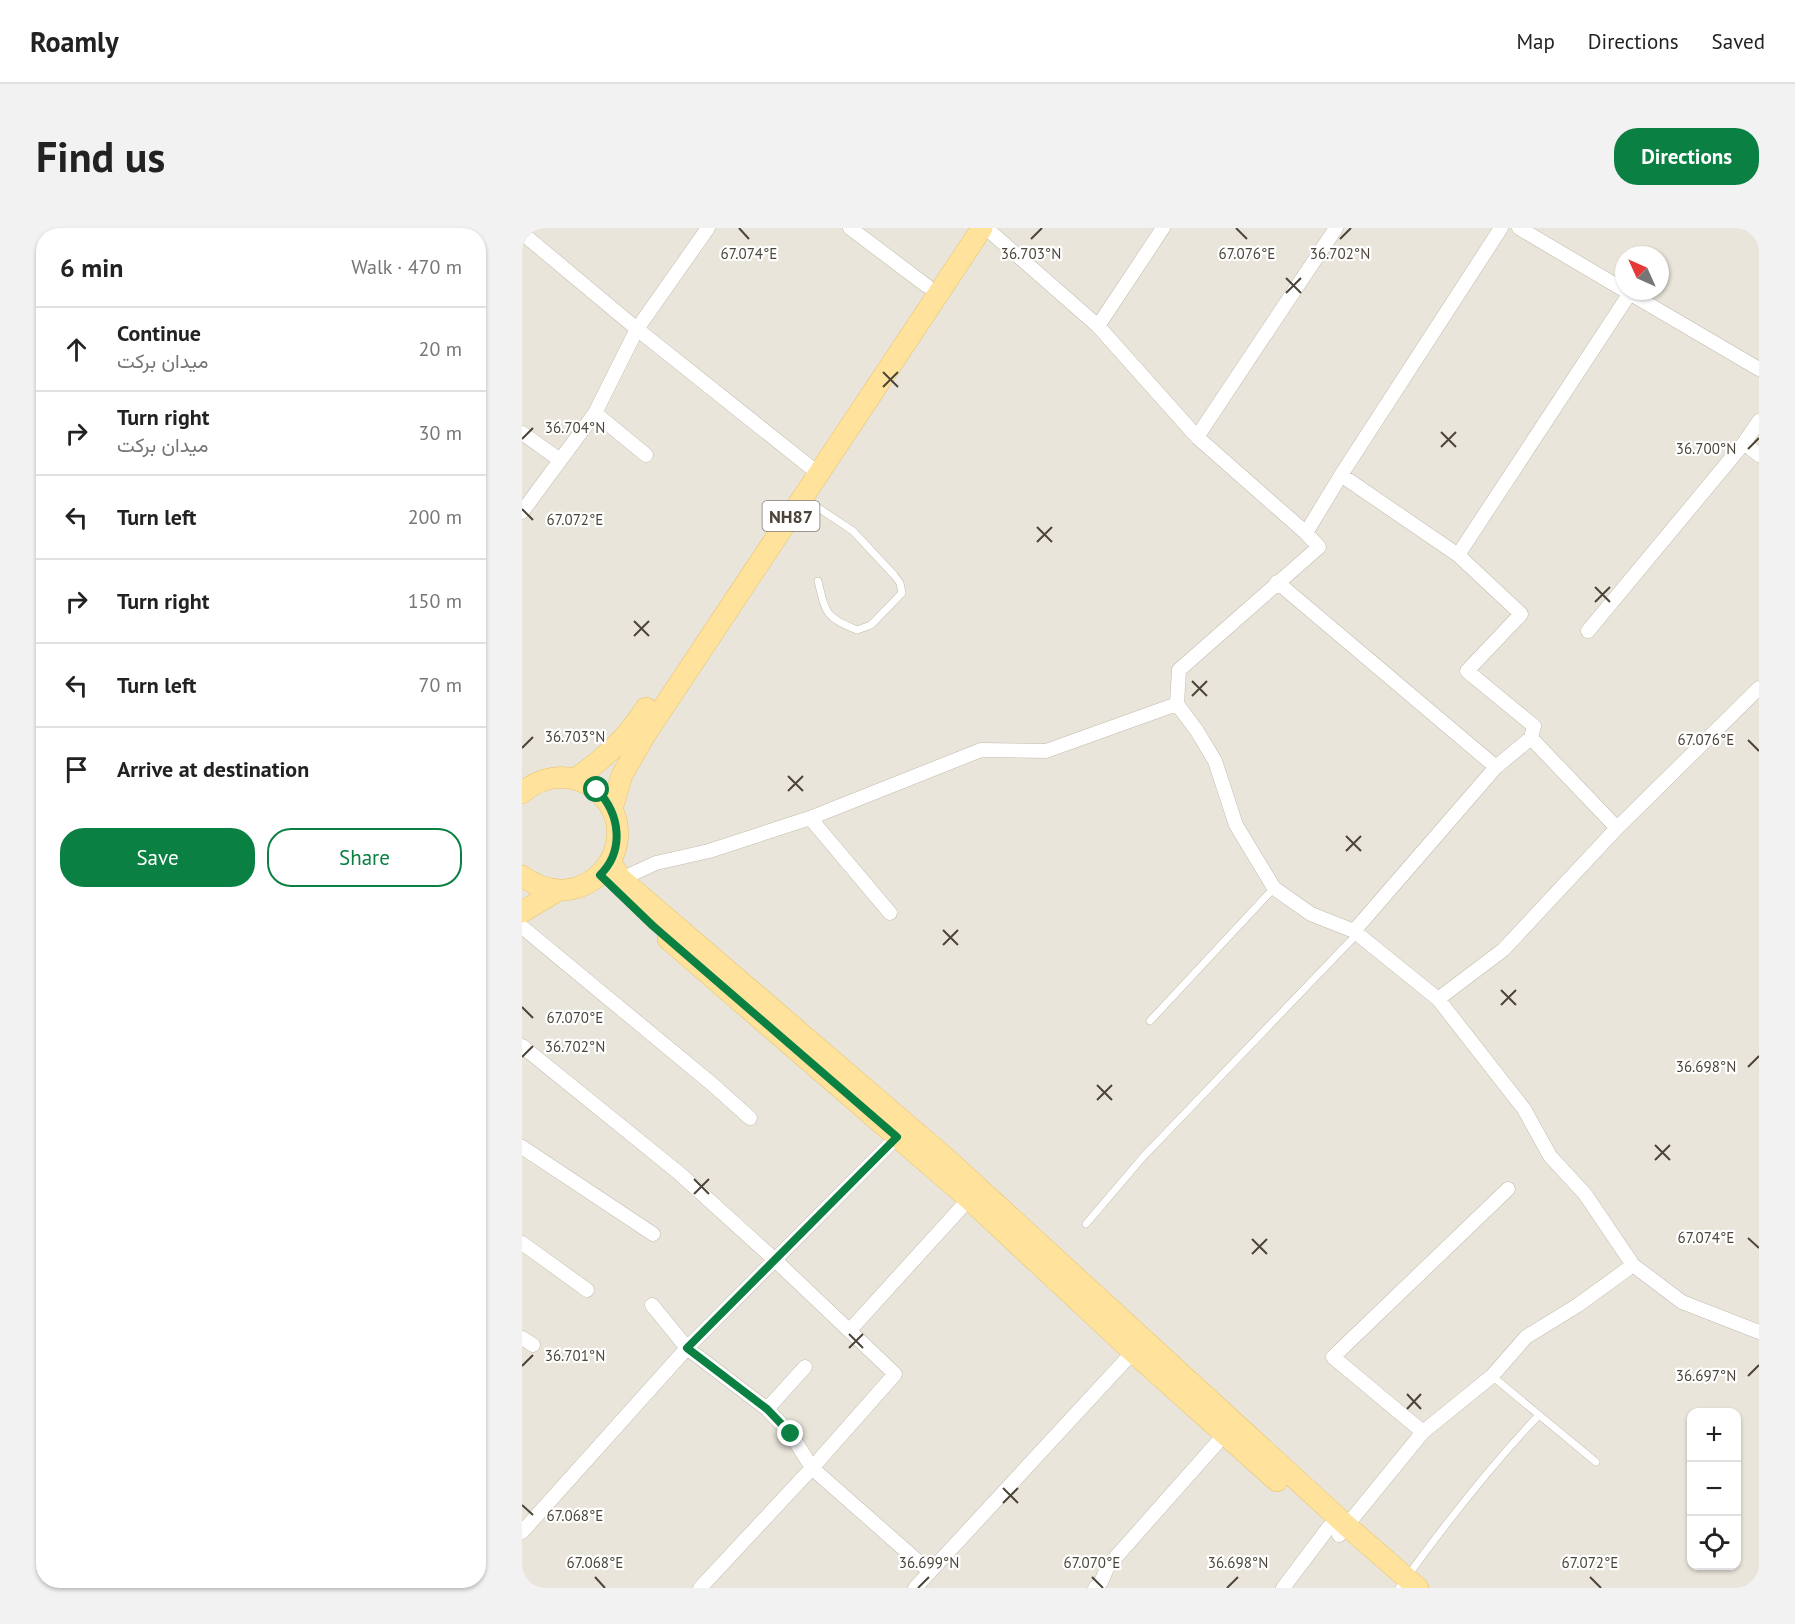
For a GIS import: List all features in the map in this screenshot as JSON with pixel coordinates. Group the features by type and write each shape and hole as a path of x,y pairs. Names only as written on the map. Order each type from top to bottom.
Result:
{"main road":[{"name":"NH87","path":"610,872 617,827 612,809 622,775 645,735 803,497 813,470 965,228"},
{"name":"NH87","path":"575,779 604,759 634,727 982,228"},
{"path":"522,792 548,778 575,779 597,790 612,809"},
{"path":"522,876 544,889 557,891 573,890 610,872"},
{"path":"610,872 653,926 969,1199 1224,1435 1405,1585"},
{"path":"610,872 947,1159 1338,1529"},
{"path":"522,912 557,891"}],"street":[{"path":"522,512 595,413 637,329 708,228"},
{"path":"850,228 927,286"},
{"path":"986,228 1098,326 1197,437 1306,533 1318,547 1179,670 1177,704 1215,761 1236,825 1274,888 1311,914 1356,932 1438,999 1524,1109 1550,1156 1585,1194 1633,1265 1682,1302 1759,1332"},
{"path":"1098,326 1163,228"},
{"path":"1197,437 1336,228"},
{"path":"1306,533 1501,228"},
{"path":"1519,228 1615,284"},
{"path":"522,233 637,329 813,470"},
{"path":"1458,555 1621,300"},
{"path":"1642,300 1759,369"},
{"path":"595,413 646,455"},
{"path":"1588,631 1744,443 1759,421"},
{"path":"522,432 560,460"},
{"path":"1744,443 1759,455"},
{"path":"1341,475 1458,555 1521,614 1467,671 1534,726 1532,738 1496,767 1356,932"},
{"path":"1277,582 1496,767"},
{"path":"1438,999 1503,950 1617,828 1759,688"},
{"path":"610,872 709,851 810,818 981,750 1046,751 1177,704"},
{"path":"1532,738 1617,828"},
{"path":"810,818 890,913"},
{"path":"522,927 750,1118"},
{"path":"522,1046 679,1173 895,1374 812,1468 700,1588"},
{"path":"522,1532 687,1348 897,1137"},
{"path":"522,1147 653,1234"},
{"path":"1424,1432 1333,1357 1508,1189"},
{"path":"850,1330 969,1199"},
{"path":"522,1243 587,1290"},
{"path":"1283,1588 1424,1432 1492,1376 1526,1337 1578,1305 1633,1265"},
{"path":"652,1305 687,1348 767,1409 791,1434 812,1468 930,1572"},
{"path":"915,1588 1132,1352"},
{"path":"767,1409 805,1367"},
{"path":"1095,1588 1101,1582 1108,1566 1224,1435"}],"lane":[{"path":"803,497 853,531 894,575 900,583 902,593 871,625 857,630 835,621 825,608 818,581"},
{"path":"1150,1021 1274,888"},
{"path":"1086,1224 1143,1157 1356,932"},
{"path":"1492,1376 1596,1462"},
{"path":"1405,1585 1441,1530 1504,1452 1538,1416"}],"shaded area":[{"path":"522,228 1759,228 1759,1588 522,1588"}],"route":[{"path":"597,790 612,809 617,827 616,844 610,861 600,875 653,926 897,1137 687,1348 767,1409 791,1434"}]}
